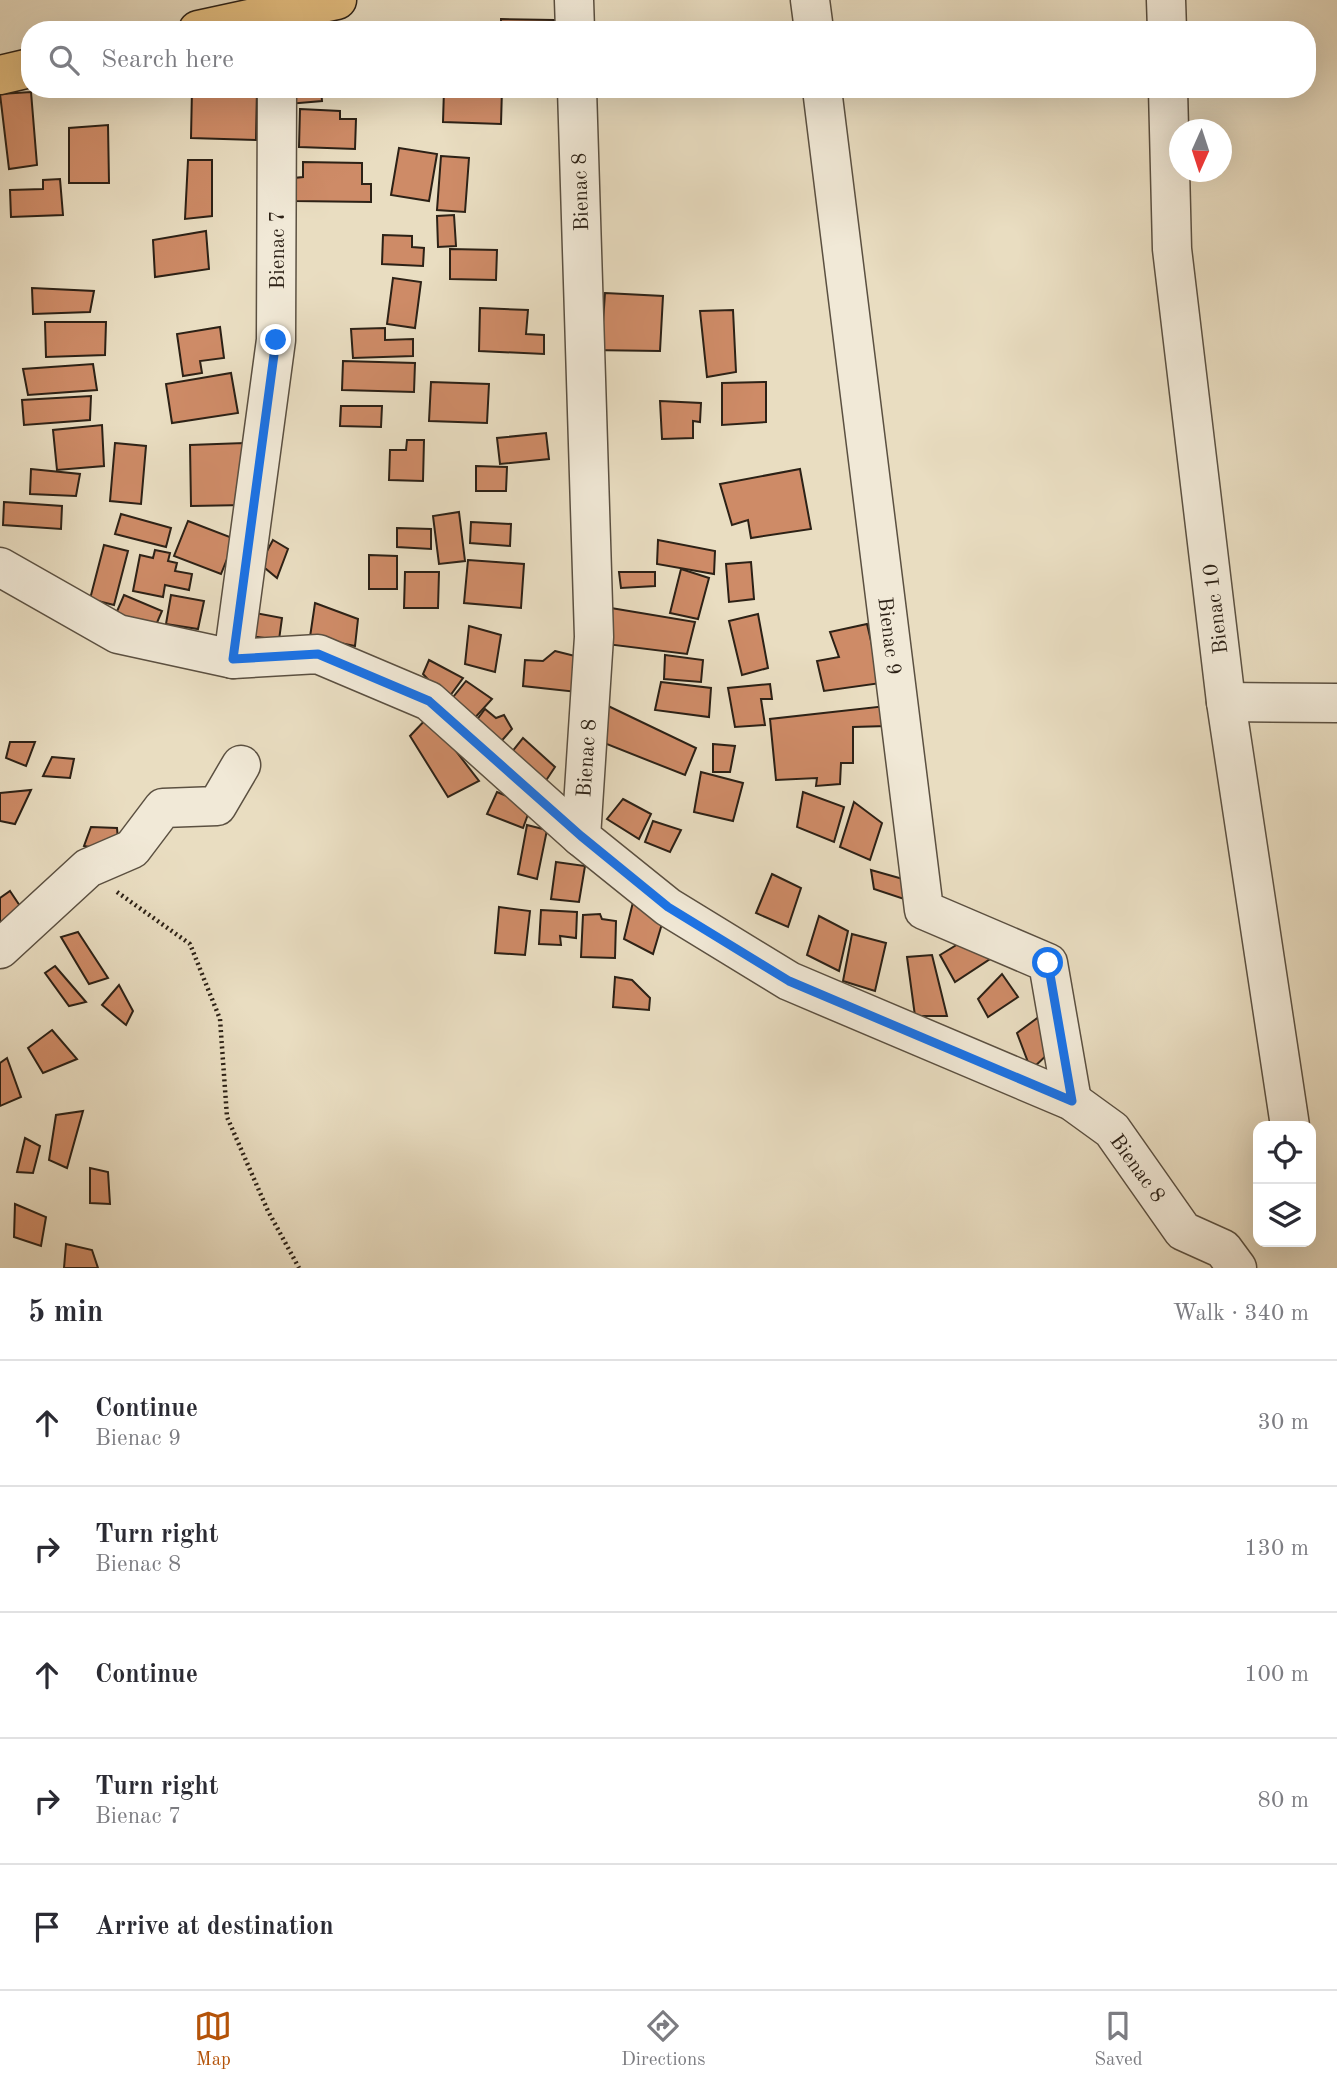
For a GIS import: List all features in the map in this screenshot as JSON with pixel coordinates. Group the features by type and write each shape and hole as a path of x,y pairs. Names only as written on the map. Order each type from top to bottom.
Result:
{"main road":[{"path":"281,21 337,0"},
{"path":"214,21 232,11 274,21"},
{"path":"0,75 21,70"}],"street":[{"path":"574,0 575,21"},
{"path":"810,0 813,21"},
{"path":"1166,0 1167,21"},
{"name":"Bienac 7","path":"233,659 276,340 277,98"},
{"name":"Bienac 8","path":"577,98 594,637 581,836 668,907 789,981 1072,1101 1112,1130 1183,1231 1223,1249 1237,1268"},
{"name":"Bienac 9","path":"823,98 924,910 1048,963 1072,1101"},
{"name":"Bienac 10","path":"1168,98 1172,249 1226,702 1289,1121"},
{"path":"0,567 118,634 233,659 318,654 429,701 581,836"},
{"path":"1226,702 1337,703"},
{"path":"0,949 88,868 132,849 163,808 217,806 241,765"}],"path":[{"path":"88,868 119,894 190,944 220,1019 227,1117 268,1211 299,1268"}],"building":[{"path":"501,19 554,20 554,21"},
{"path":"21,93 21,98 31,98 37,165 9,169 0,94"},
{"path":"192,98 257,98 256,140 191,138"},
{"path":"288,98 322,98 322,101 288,104"},
{"path":"444,98 502,98 501,124 443,122"},
{"path":"300,109 340,111 340,119 356,119 355,149 299,147"},
{"path":"108,125 109,183 69,183 69,128"},
{"path":"399,148 437,154 429,201 391,195"},
{"path":"441,156 469,158 465,212 437,210"},
{"path":"188,160 212,160 212,216 185,219"},
{"path":"303,162 362,163 362,184 371,184 371,202 294,201 294,178 303,177"},
{"path":"60,179 63,215 11,217 10,190 43,189 43,180"},
{"path":"454,215 456,246 438,247 437,216"},
{"path":"206,231 209,269 155,277 153,240"},
{"path":"383,235 412,236 412,247 424,248 423,266 382,264"},
{"path":"450,249 497,250 496,280 450,279"},
{"path":"393,278 421,282 415,328 387,324"},
{"path":"32,288 94,291 90,312 33,314"},
{"path":"605,293 663,296 660,351 589,350 603,322"},
{"path":"480,308 528,310 526,334 544,335 544,354 479,351"},
{"path":"733,310 736,372 707,377 700,311"},
{"path":"45,322 106,322 105,355 46,357"},
{"path":"220,327 224,358 200,361 202,373 183,376 177,334"},
{"path":"385,328 385,340 413,339 413,356 353,358 351,329"},
{"path":"343,361 415,363 414,392 342,390"},
{"path":"93,364 97,390 28,395 23,369"},
{"path":"231,373 238,413 172,423 166,384"},
{"path":"431,382 489,384 487,423 429,421"},
{"path":"766,382 766,422 722,425 722,383"},
{"path":"91,396 90,420 24,425 22,400"},
{"path":"660,401 701,403 700,422 693,421 693,438 662,439"},
{"path":"341,406 382,406 381,427 340,426"},
{"path":"102,425 104,466 57,470 53,430"},
{"path":"546,433 549,459 500,464 497,438"},
{"path":"407,440 424,440 423,481 389,480 390,450 406,450"},
{"path":"115,443 146,446 141,504 110,501"},
{"path":"244,443 245,505 191,506 190,445"},
{"path":"476,466 507,467 506,491 476,491"},
{"path":"31,469 80,474 76,496 30,494"},
{"path":"800,469 811,529 751,538 748,520 732,525 720,484"},
{"path":"4,502 62,506 61,529 3,525"},
{"path":"459,512 465,561 439,564 433,516"},
{"path":"121,514 171,528 166,547 115,534"},
{"path":"188,521 235,539 221,574 174,556"},
{"path":"471,522 511,524 510,546 470,543"},
{"path":"397,528 431,529 431,549 397,547"},
{"path":"273,540 288,549 277,578 260,564"},
{"path":"658,540 715,551 714,574 657,564"},
{"path":"104,545 128,551 114,605 90,599"},
{"path":"155,550 170,553 168,561 177,563 175,571 192,574 189,590 165,585 163,597 133,591 140,555 153,558"},
{"path":"369,555 397,556 397,589 369,589"},
{"path":"468,560 524,564 521,608 464,603"},
{"path":"751,562 754,599 729,602 726,564"},
{"path":"681,569 709,578 698,619 670,613"},
{"path":"405,572 439,572 438,608 404,608"},
{"path":"619,572 655,572 655,586 621,588"},
{"path":"124,595 162,611 153,632 115,616"},
{"path":"171,595 204,601 198,629 166,624"},
{"path":"315,603 358,619 355,646 310,637"},
{"path":"611,608 695,622 687,654 606,644"},
{"path":"245,611 282,618 279,640 242,635"},
{"path":"758,614 768,668 742,675 729,621"},
{"path":"867,624 881,683 824,691 817,661 839,657 830,632"},
{"path":"469,626 501,635 495,672 465,664"},
{"path":"555,651 579,657 577,692 523,686 525,660 543,661"},
{"path":"665,655 703,660 701,682 664,679"},
{"path":"429,660 463,678 447,700 423,674"},
{"path":"466,681 492,699 472,721 450,701"},
{"path":"661,682 711,688 709,717 655,710"},
{"path":"770,684 772,699 761,699 765,725 735,727 728,688"},
{"path":"604,704 696,748 685,775 594,739"},
{"path":"886,706 887,726 853,727 853,763 841,763 840,784 816,786 817,778 776,780 770,719"},
{"path":"485,709 496,718 504,715 512,729 498,745 473,725"},
{"path":"429,716 479,781 448,797 410,736"},
{"path":"523,738 555,767 539,791 504,762"},
{"path":"10,742 35,742 26,766 6,758"},
{"path":"713,744 735,746 730,772 713,772"},
{"path":"52,757 74,759 70,778 43,776"},
{"path":"701,772 743,783 733,821 694,812"},
{"path":"31,790 15,824 0,821 0,793"},
{"path":"497,792 531,806 523,828 487,814"},
{"path":"803,792 844,807 834,842 797,827"},
{"path":"623,799 651,814 639,839 607,819"},
{"path":"854,802 882,823 870,860 840,847"},
{"path":"653,821 681,830 670,852 645,842"},
{"path":"527,825 547,830 537,879 518,874"},
{"path":"91,827 117,828 119,852 84,846"},
{"path":"556,862 585,866 579,902 551,899"},
{"path":"871,870 910,881 907,900 874,889"},
{"path":"772,874 801,888 788,927 756,913"},
{"path":"10,891 28,918 0,929 0,898"},
{"path":"634,898 664,917 653,954 624,939"},
{"path":"499,907 530,911 525,955 495,953"},
{"path":"541,910 577,912 576,938 560,936 561,945 539,944"},
{"path":"600,914 602,919 616,921 615,958 581,957 583,915"},
{"path":"819,916 848,931 839,971 807,955"},
{"path":"78,932 108,978 89,984 61,937"},
{"path":"852,934 886,943 875,991 843,981"},
{"path":"968,938 990,959 955,982 940,955"},
{"path":"932,955 947,1016 915,1016 907,957"},
{"path":"55,966 86,1002 69,1006 45,973"},
{"path":"1002,974 1018,997 988,1017 978,999"},
{"path":"615,977 632,980 650,998 649,1010 613,1007"},
{"path":"119,985 133,1011 126,1025 102,1005"},
{"path":"1040,1016 1052,1050 1031,1070 1017,1033"},
{"path":"52,1030 77,1059 43,1073 28,1048"},
{"path":"7,1058 21,1097 0,1106 0,1063"},
{"path":"83,1111 67,1168 49,1160 56,1115"},
{"path":"25,1138 40,1146 33,1173 17,1172"},
{"path":"90,1168 108,1172 110,1204 90,1203"},
{"path":"15,1204 46,1217 41,1246 14,1237"},
{"path":"66,1244 92,1250 98,1268 64,1268"}],"route":[{"path":"276,340 233,659 318,654 429,701 581,836 668,907 789,981 1072,1101 1048,963"}]}
